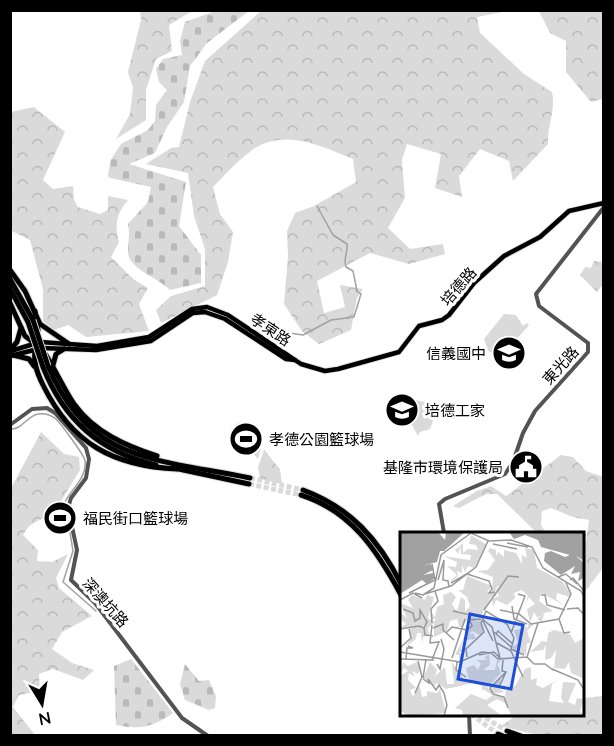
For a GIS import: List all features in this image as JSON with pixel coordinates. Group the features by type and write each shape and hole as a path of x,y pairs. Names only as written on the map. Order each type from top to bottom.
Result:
{"highway":[{"path":"10,270 44,328 69,344"},
{"path":"10,279 30,321 58,412 80,436 107,455 137,465 177,466"},
{"path":"10,289 30,321"},
{"path":"10,303 21,328 37,345 75,406 91,422 112,438 177,466"},
{"path":"35,311 37,345 34,358 40,379"},
{"path":"21,328 11,353 29,359 40,379 82,423 105,441 135,454 177,466 249,481"},
{"path":"57,375 52,360 64,349"},
{"path":"302,493 331,506 367,534 400,583"},
{"path":"367,534 400,593"},
{"path":"503,734 521,735"}],"main road":[{"name":"培德路","path":"295,360 329,371 399,352 419,326 442,320 449,315 474,283 504,256 540,237 569,211 603,205"},
{"name":"孝東路","path":"11,353 37,345 97,346 154,336 192,309 207,307 228,315 295,360"},
{"name":"孝東路","path":"37,345 96,350 152,341 192,313 205,312 225,319 286,359 295,360"}],"street":[{"name":"東光路","path":"444,532 439,504 445,499 505,474 513,462 534,412 590,350 588,343 539,306 536,294 603,205"},
{"name":"深澳坑路","path":"10,425 32,409 47,408 55,413 86,448 89,459 86,478 68,508 77,553 71,580 95,603 182,718 208,735"},
{"path":"469,716 470,735"}],"green space":[{"path":"140,11 192,11 169,25 172,51 156,59 146,90 146,120 116,139 130,114 133,88 128,72 141,20"},
{"path":"215,11 249,11 207,43 190,66 184,102 167,127 155,153 129,164 186,182 179,226 201,255 201,283 170,290 139,269 128,253 128,224 148,202 151,187 110,178 108,176 110,161 121,144 148,130 155,121 156,105 167,90 159,82 156,69 163,59 182,55 180,41 185,22"},
{"path":"261,11 508,11 477,17 480,33 524,74 552,92 553,105 548,144 513,181 509,161 480,149 459,176 462,197 435,188 441,154 407,144 402,160 405,198 388,228 410,249 443,244 445,254 409,264 370,253 317,281 324,313 345,307 340,285 363,289 357,298 351,330 319,344 302,331 284,304 288,256 287,231 295,213 314,206 356,182 353,159 302,141 276,140 263,144 241,159 213,187 220,214 233,232 228,262 217,295 161,323 156,310 171,296 205,286 205,249 194,216 188,173 146,164 171,148 179,147 190,102 205,61"},
{"path":"539,11 603,11 603,99 591,102 566,72 566,41 550,33"},
{"path":"34,107 65,132 43,180 53,189 73,186 74,200 78,207 100,214 108,210 108,196 128,200 119,214 117,225 119,242 111,257 133,279 148,288 139,304 149,331 86,337 68,325 54,330 43,321 43,289 30,240 10,230 11,112"},
{"path":"594,261 603,262 603,284 597,292 580,275 585,267 591,268"},
{"path":"504,314 516,315 523,326 527,323 529,325 496,363 494,361 499,355 488,351 484,339"},
{"path":"412,399 424,402 433,421 430,429 420,432 418,436 401,405 405,406"},
{"name":"孝德公園籃球場","path":"239,422 261,448 258,459 231,429"},
{"path":"41,432 64,454 79,457 80,470 55,511 29,526 23,535 38,550 37,561 52,562 68,554 56,578 59,588 92,616 62,632 52,649 72,663 94,670 83,680 53,669 39,674 40,691 19,695 13,707 35,735 11,735 11,488"},
{"path":"264,450 280,469 282,484 260,479 258,467"},
{"path":"561,455 573,457 586,471 603,477 603,568 584,593 584,543 589,520 573,517 551,508 542,511 541,525 545,532 536,532 497,494 486,494 459,508 453,506 477,491 491,486 506,496"},
{"path":"131,659 173,713 146,726 116,725 114,666"},
{"path":"185,664 199,681 209,680 216,696 215,708 209,710 185,700 180,684"},
{"path":"603,696 603,735 537,735 501,726 516,716 584,716 584,698"}],"waterway":[{"path":"289,333 303,335 331,320 354,317 361,294 357,291 353,271 346,267 347,244 333,235 317,206"},
{"path":"10,429 18,427 34,415 50,415 59,422 84,458 84,473 65,502 73,551 63,582 96,611"}],"tunnel":[{"path":"250,478 303,490"},
{"path":"249,484 301,495"},
{"path":"474,716 498,734"},
{"path":"482,716 507,731"}],"place":[{"name":"信義國中","path":"509,353"},
{"name":"培德工家","path":"402,410"},
{"name":"孝德公園籃球場","path":"246,439"},
{"name":"基隆市環境保護局","path":"526,467"},
{"name":"福民街口籃球場","path":"60,518"}]}
